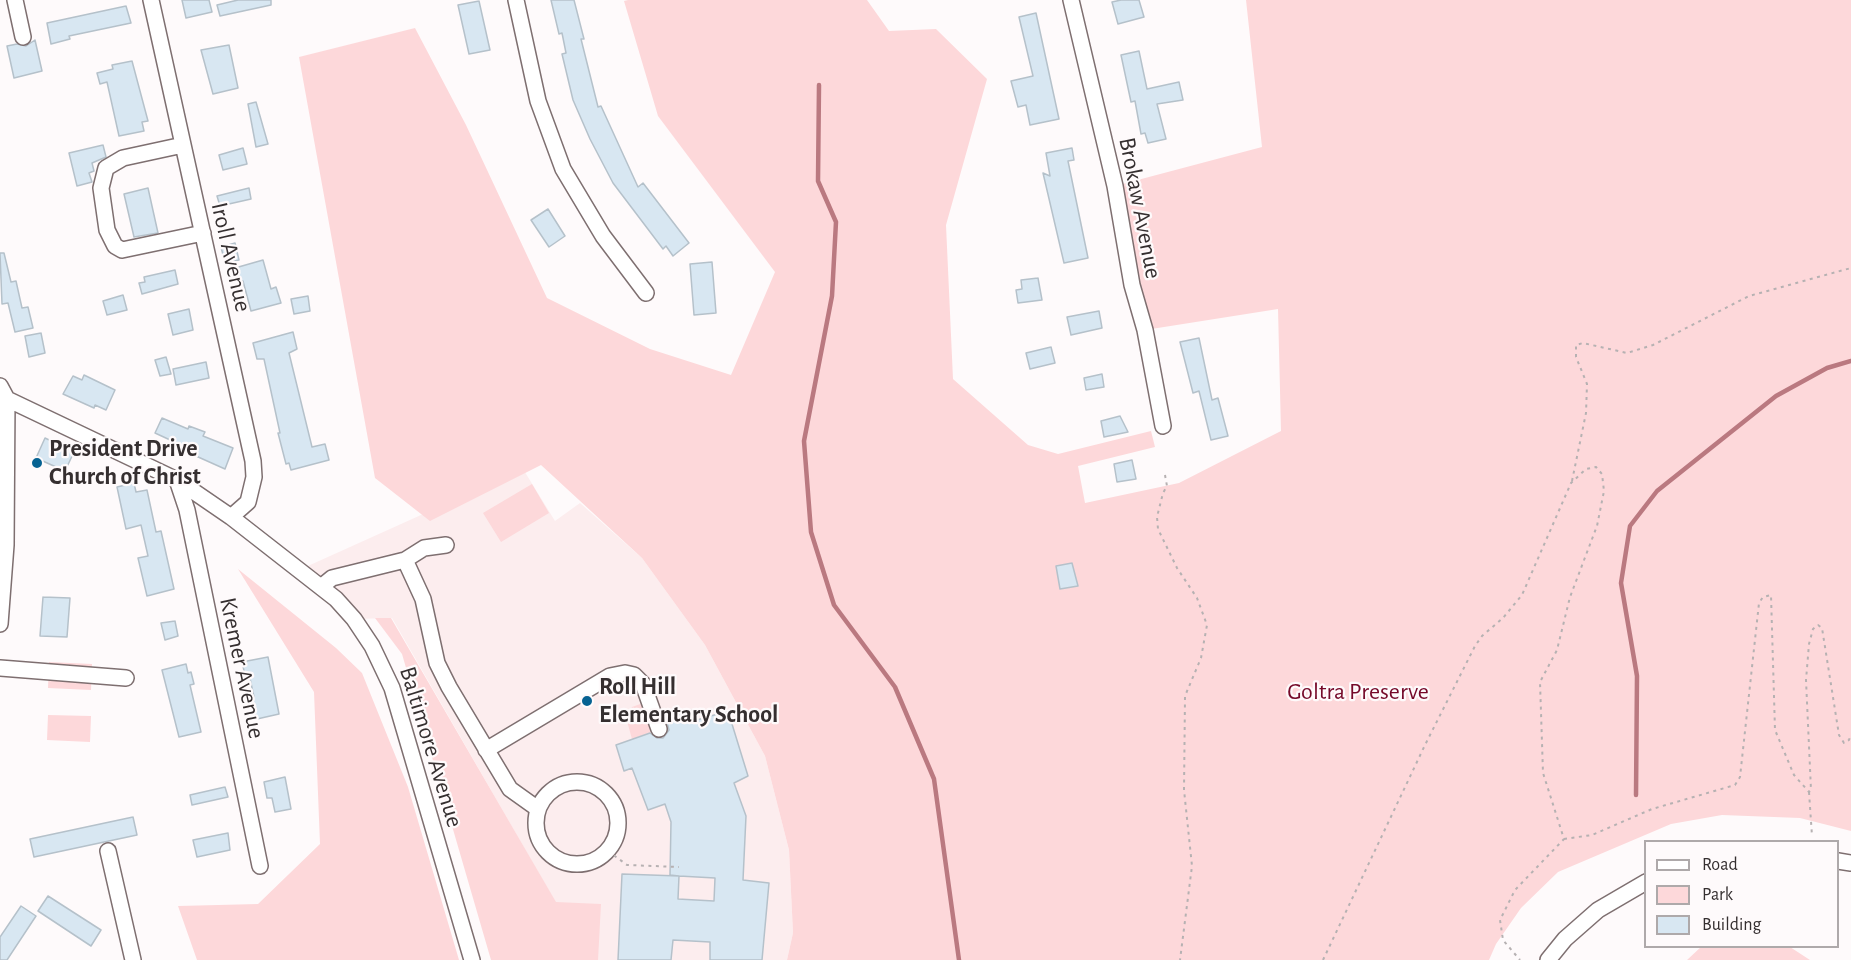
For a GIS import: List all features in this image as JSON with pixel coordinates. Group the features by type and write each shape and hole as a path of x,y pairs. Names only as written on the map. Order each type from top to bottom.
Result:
{"street":[{"path":"15,0 23,37"},
{"name":"Iroll Avenue","path":"151,0 253,461 254,477 248,502 231,517"},
{"path":"516,0 538,101 562,169 603,236 646,293"},
{"name":"Brokaw Avenue","path":"1071,0 1115,186 1132,285 1145,330 1163,426"},
{"path":"183,145 123,158 106,168 101,188 107,230 115,246 122,250 203,233"},
{"path":"0,624 6,545 4,393"},
{"name":"Baltimore Avenue","path":"4,393 177,480 231,517 321,587 354,619 372,646 392,688 472,960"},
{"name":"Kremer Avenue","path":"177,480 187,510 260,866"},
{"path":"321,587 332,578 405,560 424,548 446,545"},
{"path":"405,560 423,599 437,663 510,789 538,809"},
{"path":"0,668 126,678"},
{"path":"486,750 610,676 625,673 634,675 642,684 659,729"},
{"path":"570,782 584,782 598,786 611,799 618,812 619,827 615,841 608,851 596,860 583,864 568,864 556,859 545,850 538,837 535,823 538,809 545,796 556,787 570,782"},
{"path":"108,851 133,960"},
{"path":"1548,960 1565,939 1598,910 1644,883"}],"path":[{"path":"1323,960 1462,671 1482,636 1503,618 1522,595 1571,483 1586,413 1587,384 1576,357 1576,345 1583,343 1627,353 1653,345 1749,296 1851,268"},
{"path":"1564,839 1543,773 1540,682 1557,650 1570,597 1597,526 1604,491 1602,474 1596,467 1586,469 1571,483"},
{"path":"1165,475 1167,486 1157,517 1158,529 1177,568 1197,598 1207,626 1201,658 1185,696 1184,790 1192,866 1180,960"},
{"path":"1520,960 1503,940 1500,920 1504,908 1515,890 1564,839 1592,835 1652,809 1735,785 1740,777 1759,603 1763,597 1771,595 1774,730 1794,776 1809,792"},
{"path":"1812,836 1806,680 1809,644 1813,629 1818,625 1822,628 1839,735 1844,742 1849,740 1851,734"},
{"path":"608,851 627,865 679,867"}],"shaded area":[{"name":"Roll Hill Elementary School","path":"523,469 555,521 580,503 642,558 705,645 765,756 789,850 793,933 787,960 598,960 556,903 392,618 354,619 299,570"}],"green space":[{"name":"Goltra Preserve","path":"867,0 889,31 936,29 987,79 946,225 953,379 1028,445 1058,454 1151,431 1155,447 1078,466 1085,503 1179,483 1281,431 1278,309 1145,330 1115,186 1262,147 1246,0 1851,0 1851,831 1800,818 1722,815 1671,824 1558,872 1521,908 1496,944 1489,960 787,960 793,933 789,850 765,756 705,645 642,558 541,465 430,521 375,478 299,57 415,28 466,125 547,298 650,349 731,375 775,272 658,116 624,1"},
{"path":"532,484 549,513 501,542 483,513"},
{"path":"238,569 336,648 362,673 408,787 459,960 197,960 178,906 258,904 320,844 314,692"},
{"path":"375,618 391,618 556,902 601,904 598,960 491,960 402,654"},
{"path":"49,662 92,664 91,690 48,688"},
{"path":"643,703 654,731 632,739 627,721 632,707"},
{"path":"48,715 91,716 90,742 47,740"},
{"path":"1700,948 1792,948 1810,960 1687,960"}],"building":[{"path":"182,0 209,0 212,12 186,18"},
{"path":"238,0 271,0 271,5 220,16 217,5"},
{"path":"551,0 574,0 598,107 601,106 638,187 643,183 689,243 673,256 666,246 663,249 613,183 590,139 573,100 562,54 566,53 562,33 559,34"},
{"path":"1139,0 1144,17 1118,24 1112,2"},
{"path":"479,1 490,50 469,54 458,5"},
{"path":"126,6 131,23 69,36 70,39 51,44 47,23"},
{"path":"1036,13 1059,119 1030,125 1026,105 1018,107 1011,81 1033,76 1019,17"},
{"path":"35,40 42,71 14,78 7,46 17,44 26,46"},
{"path":"229,45 238,88 213,94 201,50"},
{"path":"1139,51 1147,89 1179,82 1183,100 1157,104 1166,139 1148,143 1145,133 1141,134 1135,101 1131,102 1121,55"},
{"path":"132,61 148,121 142,122 144,131 119,136 107,82 100,84 97,73 113,69 112,65"},
{"path":"256,102 268,144 256,147 248,104"},
{"path":"103,145 106,157 92,163 94,171 89,173 92,182 77,186 69,153"},
{"path":"243,148 247,164 223,170 219,155"},
{"path":"1072,148 1074,160 1068,161 1088,258 1064,263 1043,173 1050,176 1046,153"},
{"path":"148,188 158,233 134,237 124,194"},
{"path":"249,188 251,199 220,206 217,196"},
{"path":"548,209 565,236 549,247 531,220"},
{"path":"235,243 239,260 225,263 221,247"},
{"path":"0,253 4,253 11,282 16,281 22,308 28,307 33,328 15,332 8,303 2,304"},
{"path":"263,260 271,289 276,287 281,303 251,311 243,281 238,282 235,268"},
{"path":"712,262 716,313 694,315 690,264"},
{"path":"175,270 178,284 142,294 139,283 145,282 144,277"},
{"path":"1038,278 1042,300 1018,303 1016,290 1022,289 1021,280"},
{"path":"123,295 127,310 107,315 103,301"},
{"path":"308,296 310,311 294,314 291,299"},
{"path":"189,309 193,330 173,335 168,314"},
{"path":"1099,311 1102,328 1071,335 1067,317"},
{"path":"293,332 297,349 289,353 312,447 325,444 329,460 291,470 289,463 286,464 278,433 280,433 264,359 257,359 253,343"},
{"path":"41,333 45,353 29,357 25,336"},
{"path":"1199,338 1212,400 1218,398 1228,436 1211,440 1199,391 1193,393 1180,342"},
{"path":"1051,347 1055,363 1030,369 1026,353"},
{"path":"166,357 171,374 160,376 155,360"},
{"path":"206,362 209,378 176,385 173,369"},
{"path":"1102,374 1104,387 1086,390 1084,378"},
{"path":"84,375 115,390 106,410 95,405 94,408 63,394 73,376 82,380"},
{"path":"1120,416 1128,432 1104,437 1101,421"},
{"path":"162,418 188,429 189,426 205,432 203,436 233,448 225,469 187,452 188,449 155,433"},
{"path":"45,438 74,452 65,471 36,458"},
{"path":"1132,460 1136,479 1117,482 1114,464"},
{"path":"134,483 136,492 147,490 156,532 161,531 174,589 147,596 138,558 148,556 141,525 126,529 117,487"},
{"path":"1072,563 1078,586 1060,589 1056,566"},
{"path":"43,597 70,598 67,637 40,636"},
{"path":"175,621 178,636 165,640 161,623"},
{"path":"268,657 279,714 257,719 249,698 254,697 249,674 245,675 242,662"},
{"path":"186,664 194,684 190,685 201,732 179,737 162,670"},
{"name":"Roll Hill Elementary School","path":"693,710 697,720 728,711 748,776 734,783 746,816 743,880 769,883 762,960 710,960 710,942 673,940 671,960 618,960 622,874 679,876 670,875 671,822 665,804 648,810 632,768 624,771 616,745 650,733 657,738 663,738 669,730 666,718","holes":["679,876 715,878 714,901 678,899"]},
{"path":"285,777 291,809 275,812 272,798 267,798 264,782"},
{"path":"225,787 228,797 192,805 190,795"},
{"path":"133,817 137,835 34,857 30,839"},
{"path":"228,833 230,850 197,857 193,840"},
{"path":"48,896 101,930 91,946 38,911"},
{"path":"21,906 36,916 7,960 0,960 0,937"}],"waterway":[{"path":"819,85 818,181 836,222 832,296 804,441 811,532 834,605 895,687 934,779 959,960"},
{"path":"1636,795 1637,676 1621,583 1630,526 1657,491 1776,396 1827,368 1851,361"}],"place":[{"name":"President Drive Church of Christ","path":"37,463"},
{"name":"Roll Hill Elementary School","path":"587,701"}]}
